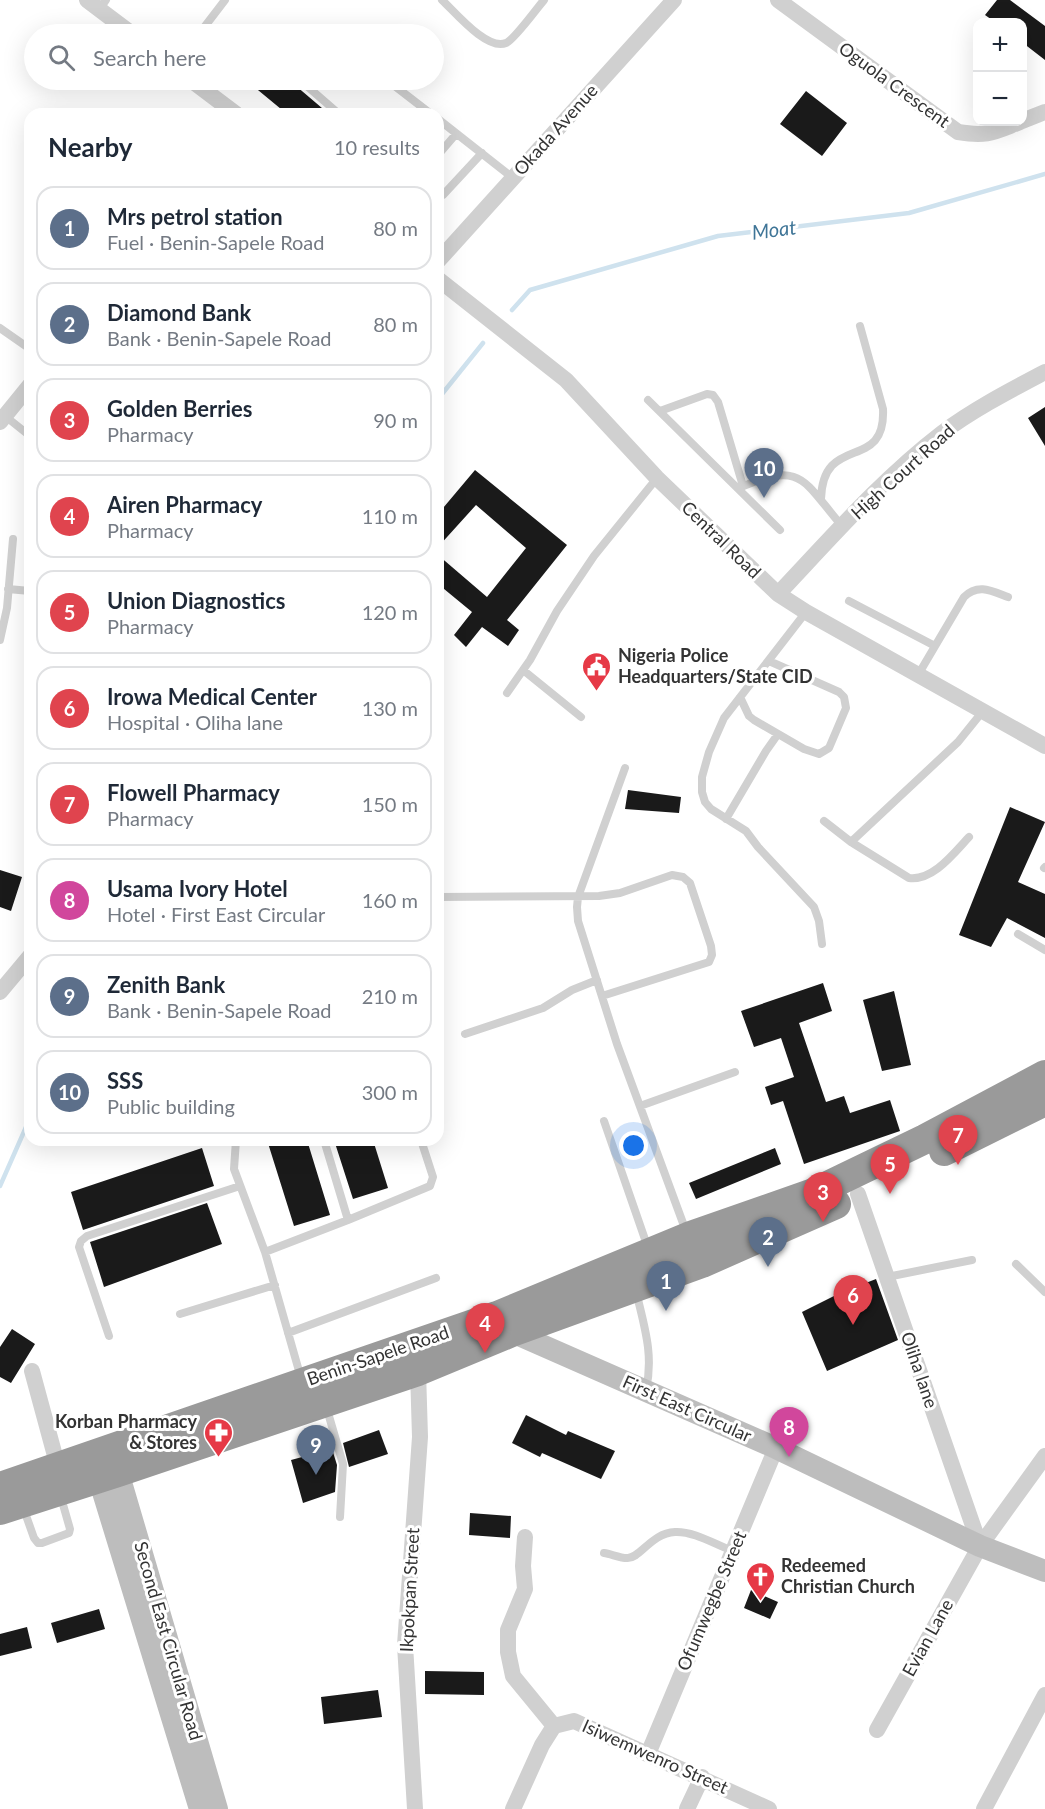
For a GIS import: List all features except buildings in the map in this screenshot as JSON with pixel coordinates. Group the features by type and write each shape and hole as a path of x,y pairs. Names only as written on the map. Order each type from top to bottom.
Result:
{"highway":[{"name":"Benin-Sapele Road","path":"7,1500 58,1479 310,1396 418,1371 504,1324 650,1253 688,1237 811,1194 924,1139 1045,1075"},
{"name":"Benin-Sapele Road","path":"58,1479 109,1476 310,1396 504,1324 635,1288 702,1263 858,1194 1045,1101"}],"main road":[{"name":"First East Circular","path":"504,1324 646,1391 776,1448 980,1546 1045,1571"},
{"name":"Second East Circular Road","path":"109,1476 200,1809"},
{"name":"Second East Circular Road","path":"109,1476 217,1809"}],"street":[{"name":"Okada Avenue","path":"444,254 674,0"},
{"name":"Oguola Crescent","path":"778,0 958,132 978,136 991,134 1010,126"},
{"path":"97,3 121,24"},
{"path":"204,90 227,108"},
{"name":"Oguola Crescent","path":"1027,119 1045,112"},
{"name":"Central Road","path":"444,284 567,380 657,478 778,594 1045,746"},
{"name":"High Court Road","path":"778,594 842,526 943,432 1045,372"},
{"path":"3,419 24,393"},
{"path":"0,992 24,963"},
{"name":"Oliha lane","path":"858,1194 980,1546"},
{"path":"32,1371 58,1479"},
{"name":"Ikpokpan Street","path":"415,1809 405,1645 420,1437 418,1371"},
{"name":"Ofumwegbe Street","path":"648,1754 776,1448"},
{"name":"Evian Lane","path":"877,1730 980,1546 1045,1456"},
{"path":"513,1809 542,1745 554,1726 513,1676 508,1652 508,1630 525,1589 525,1537"},
{"path":"984,1809 1045,1695"},
{"name":"Isiwemwenro Street","path":"554,1726 574,1721 770,1809"},
{"path":"687,1809 702,1777"}],"lane":[{"path":"207,24 225,0"},
{"path":"442,0 485,40 496,45 508,43 544,0"},
{"path":"311,90 332,108"},
{"path":"400,90 423,108"},
{"path":"444,124 513,178"},
{"path":"444,148 456,134"},
{"path":"444,194 482,153"},
{"path":"821,499 823,482 831,465 837,459 872,445 881,432 884,420 860,326"},
{"path":"0,328 24,345"},
{"path":"660,411 707,394 713,395 718,402 741,487"},
{"path":"648,400 741,487 780,530"},
{"path":"3,419 24,432"},
{"path":"741,487 772,476 790,476 802,480 821,499 842,526"},
{"path":"507,693 594,556 657,478"},
{"path":"0,639 3,630 13,539"},
{"path":"918,675 964,597 970,591 977,588 987,589 1008,597"},
{"path":"8,589 24,590"},
{"path":"849,601 935,646"},
{"path":"806,612 724,718 709,752 702,777 702,792 705,802 711,809 746,831 814,907 821,930 822,944"},
{"path":"740,697 749,716 778,735 812,753 822,753 829,748 846,704 844,697 839,692 769,661"},
{"path":"523,670 581,717"},
{"path":"851,842 958,742 983,711"},
{"path":"726,819 778,735"},
{"path":"625,768 578,897 578,921 640,1106 688,1237"},
{"path":"824,821 851,842 909,878 915,879 932,871 948,859 969,837"},
{"path":"444,897 578,897 620,893 672,875 683,877 690,883 711,946 712,955 709,962 602,996"},
{"path":"1018,934 1045,950"},
{"path":"465,1034 543,1008 564,994 597,980"},
{"path":"640,1106 735,1072"},
{"path":"604,1121 650,1253"},
{"path":"236,1146 234,1169 265,1252 288,1333 310,1396 343,1464 340,1517"},
{"path":"326,1146 348,1220"},
{"path":"265,1252 430,1186 433,1177 423,1146"},
{"path":"109,1336 79,1247 81,1241 87,1236 240,1186"},
{"path":"887,1276 972,1260"},
{"path":"1016,1264 1045,1292"},
{"path":"288,1333 436,1278"},
{"path":"180,1314 275,1285"},
{"path":"635,1288 650,1356 650,1372 646,1391"},
{"path":"7,1500 38,1543 65,1535 70,1529 58,1479"},
{"path":"604,1553 632,1557 660,1535 679,1532 733,1551"}],"waterway":[{"name":"Moat","path":"512,310 530,290 718,236 909,213 1045,174"},
{"name":"Moat","path":"444,392 483,343"},
{"name":"Moat","path":"0,1186 24,1132"}],"place":[{"name":"SSS","path":"764,498"},
{"name":"Nigeria Police Headquarters/State CID","path":"597,692"},
{"name":"Flowell Pharmacy","path":"958,1165"},
{"name":"Union Diagnostics","path":"890,1194"},
{"name":"Golden Berries","path":"823,1222"},
{"name":"Diamond Bank","path":"768,1267"},
{"name":"Mrs petrol station","path":"666,1311"},
{"name":"Irowa Medical Center","path":"853,1325"},
{"name":"Airen Pharmacy","path":"485,1353"},
{"name":"Usama Ivory Hotel","path":"789,1457"},
{"name":"Korban Pharmacy & Stores","path":"218,1458"},
{"name":"Zenith Bank","path":"316,1475"},
{"name":"Redeemed Christian Church","path":"760,1602"}]}
